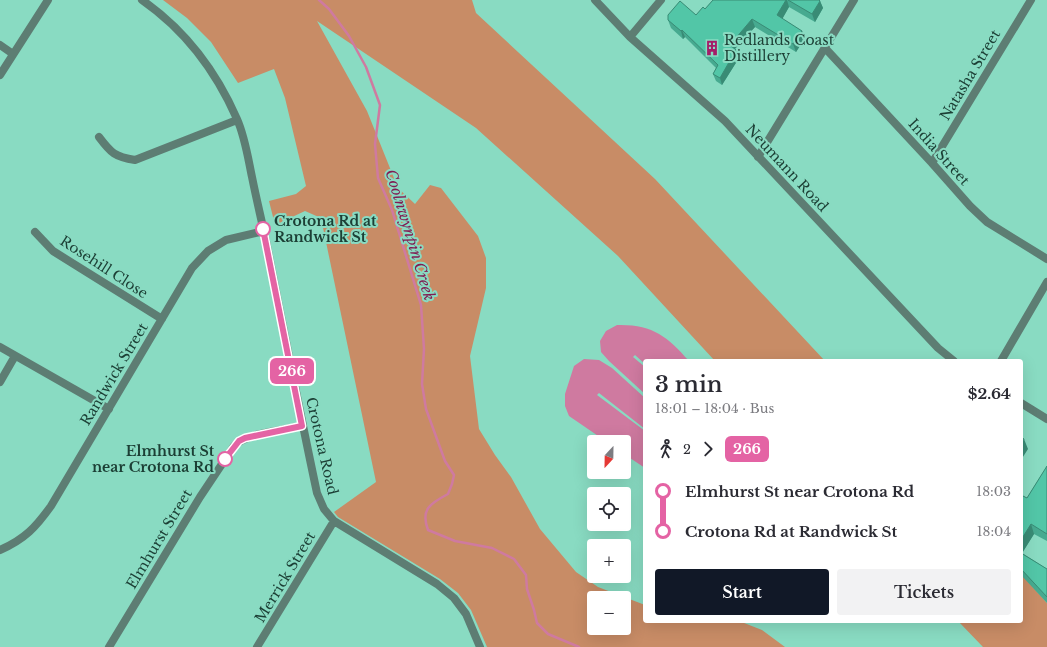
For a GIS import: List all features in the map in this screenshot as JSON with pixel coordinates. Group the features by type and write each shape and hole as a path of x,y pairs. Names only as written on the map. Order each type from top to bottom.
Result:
{"street":[{"path":"0,75 48,0"},
{"name":"Crotona Road","path":"142,0 170,22 185,37 202,58 222,88 237,120 247,153 264,231 302,426 317,493 324,509 334,521 437,584 454,598 466,614 480,647"},
{"name":"Neumann Road","path":"595,0 630,37 725,121 938,348 952,359"},
{"path":"630,37 660,0"},
{"path":"758,157 854,0"},
{"name":"Natasha Street","path":"932,163 1031,0"},
{"path":"0,45 13,54"},
{"name":"India Street","path":"825,48 970,206 987,222 1047,259"},
{"path":"99,137 109,150 121,158 135,160 237,120"},
{"name":"Randwick Street","path":"0,550 13,544 39,524 52,506 192,268 208,251 226,240 264,231"},
{"name":"Rosehill Close","path":"35,232 53,251 162,319"},
{"path":"1002,359 1047,282"},
{"path":"0,347 108,409"},
{"path":"0,382 15,356"},
{"path":"1023,404 1047,419"},
{"name":"Elmhurst Street","path":"109,647 200,497 234,446 239,441 252,436 302,426"},
{"name":"Merrick Street","path":"257,647 334,521"}],"shaded area":[{"path":"163,0 472,0 476,13 655,179 823,359 713,359 618,256 476,128 317,21 367,111 398,188 415,204 430,185 441,188 478,236 486,258 486,288 470,356 479,429 511,477 540,529 576,572 587,580 587,583 592,583 608,591 587,591 587,635 631,635 631,600 643,604 643,623 744,623 762,630 785,647 487,647 471,610 458,593 440,579 338,517 334,512 376,482 321,218 305,211 275,225 269,201 296,194 306,186 285,98 274,69 238,83 211,42 187,18"},
{"path":"617,325 629,325 649,329 666,338 687,359 643,359 643,362 635,355 633,357 643,365 643,392 601,352 600,341 606,331"},
{"path":"584,359 599,360 612,368 643,396 643,427 599,393 597,395 643,430 643,467 631,459 631,435 597,435 569,416 565,406 565,394 574,366"},
{"path":"1023,576 1047,603 1047,647 983,647 960,623 1023,623"}],"building":[{"path":"713,0 786,0 777,15 802,31 793,44 752,19 730,45 736,50 720,78 713,74 718,65 682,30 681,31 668,20 668,15 680,1 696,15 703,7 705,9"},
{"path":"788,0 819,0 820,1 812,14"},
{"path":"1047,466 1047,534 1031,524 1023,537 1023,496 1027,498"},
{"path":"1023,554 1047,569 1047,597 1023,571"}],"waterway":[{"name":"Coolnwynpin Creek","path":"319,0 329,9 349,36 366,67 380,105 375,144 378,178 392,210 421,305 424,349 422,384 426,409 445,461 454,475 448,494 432,504 426,512 425,517 428,530 455,541 492,548 514,559 526,575 527,589 537,623 548,634 579,647"}],"bus line":[{"name":"266","path":"225,459 234,446 245,438 302,426 263,229"}],"place":[{"name":"Redlands Coast Distillery","path":"712,48"},
{"name":"Crotona Rd at Randwick St","path":"263,229"},
{"name":"Elmhurst St near Crotona Rd","path":"225,459"}]}
